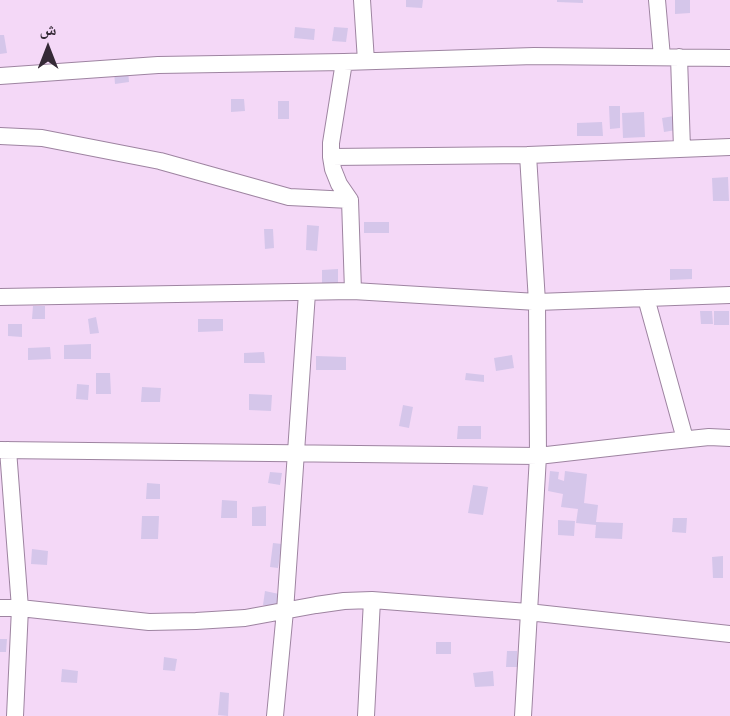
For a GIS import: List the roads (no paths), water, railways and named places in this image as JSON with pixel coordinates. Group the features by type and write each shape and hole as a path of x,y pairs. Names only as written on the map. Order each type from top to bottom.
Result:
{"street":[{"path":"362,0 366,61"},
{"path":"657,0 662,57"},
{"path":"0,76 158,65 534,56 730,58"},
{"path":"679,57 682,149"},
{"path":"344,62 331,157 339,184 350,200 353,291"},
{"path":"0,136 42,138 149,159 289,197 350,200"},
{"path":"331,157 528,155 730,147"},
{"path":"523,716 538,456 537,302 528,155"},
{"path":"0,297 353,291 537,302 730,295"},
{"path":"275,716 285,611 307,292"},
{"path":"646,298 685,439"},
{"path":"15,716 20,608 18,570 4,450 538,456 685,439 730,438"},
{"path":"0,608 20,608 149,622 196,621 245,618 344,601 372,600 528,612 730,634"},
{"path":"366,716 372,600"}]}
